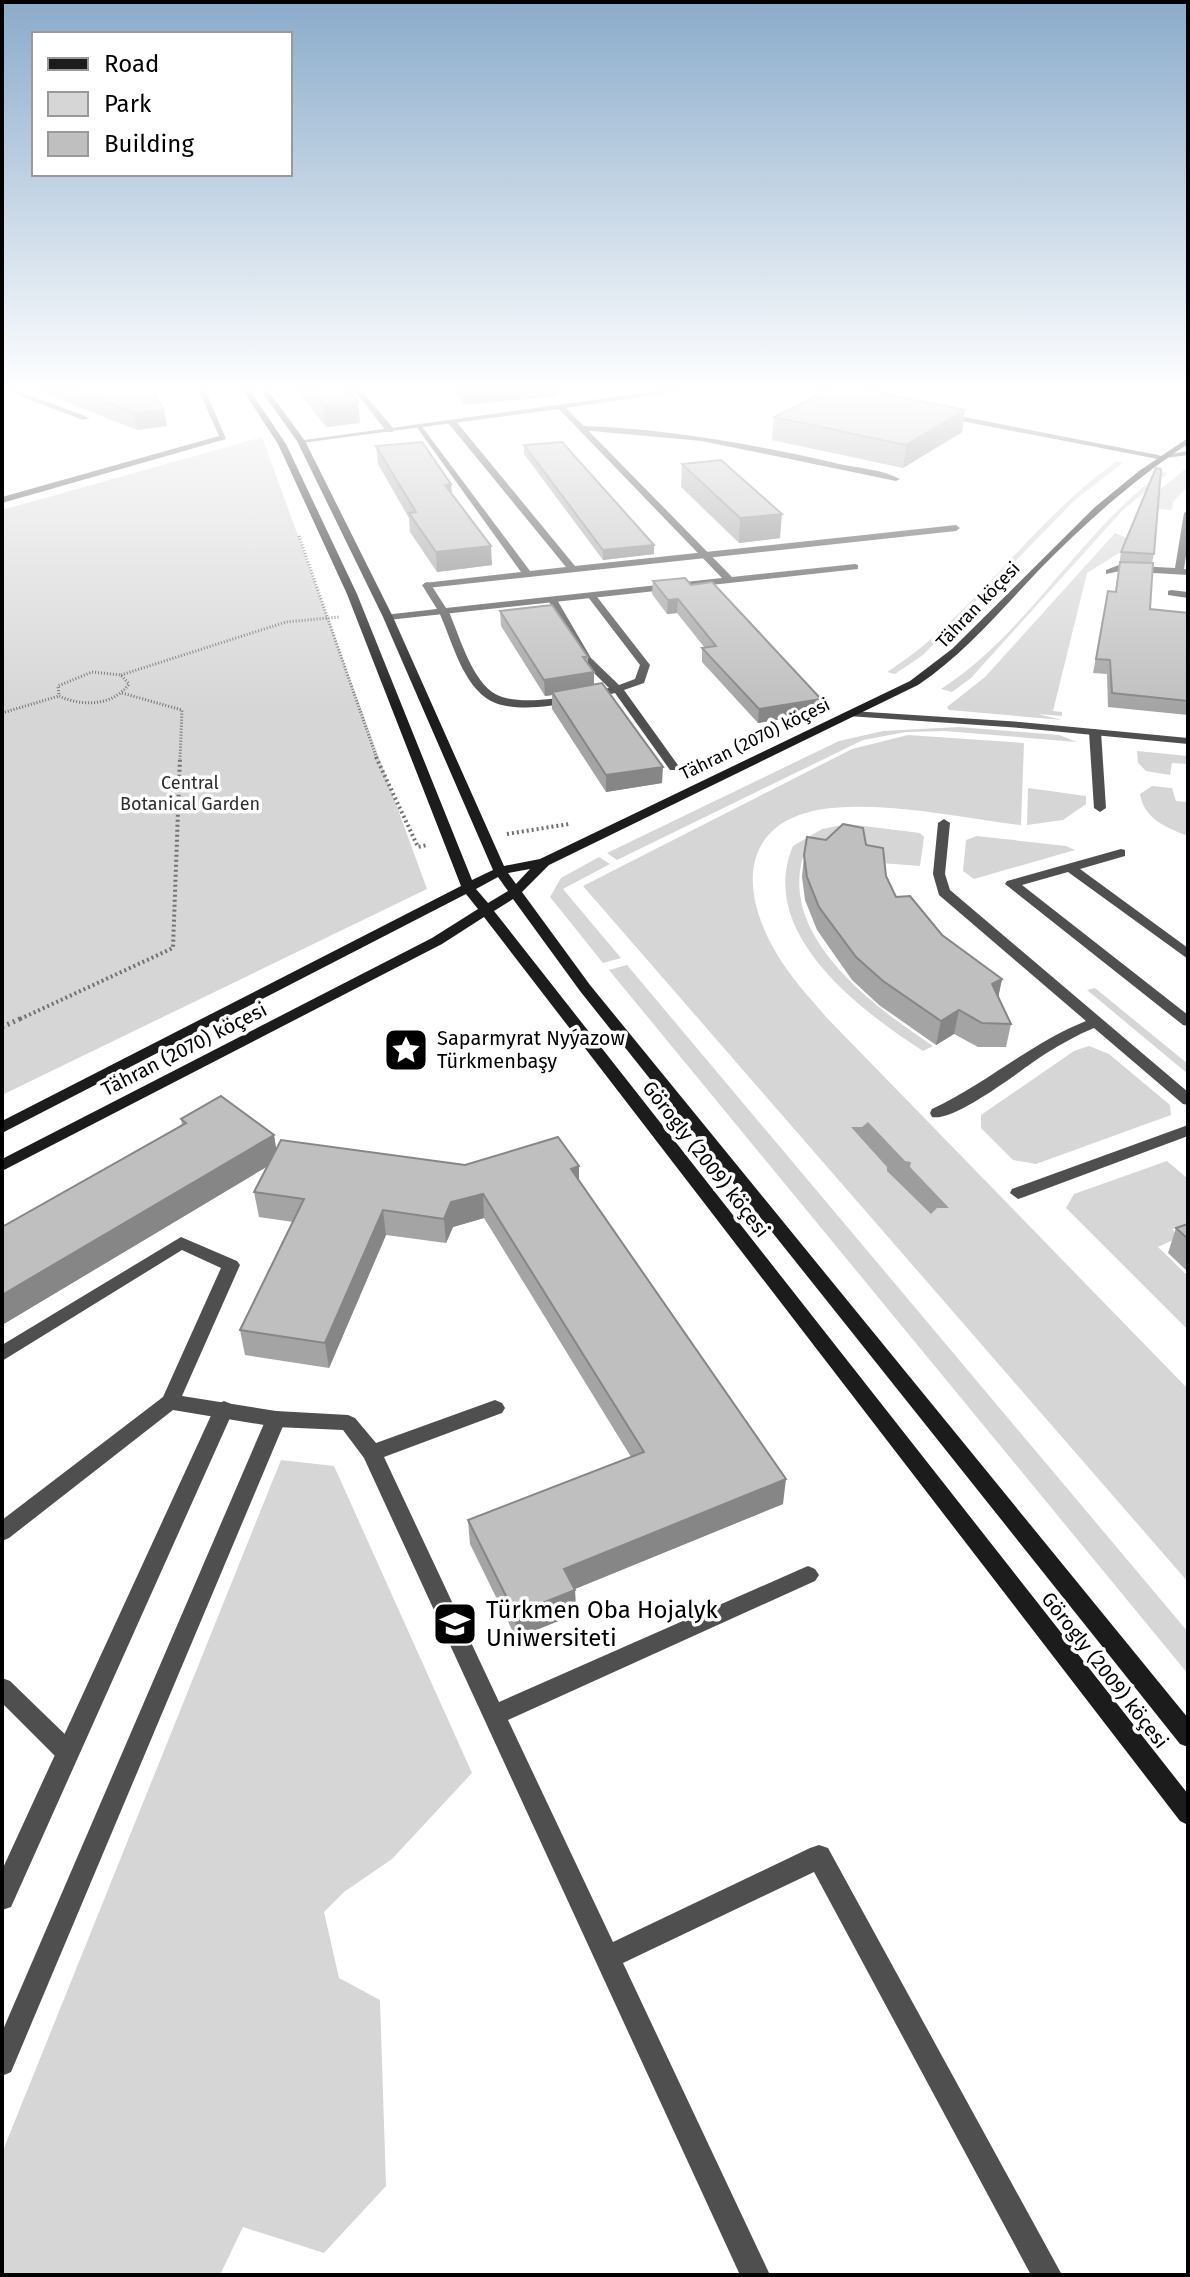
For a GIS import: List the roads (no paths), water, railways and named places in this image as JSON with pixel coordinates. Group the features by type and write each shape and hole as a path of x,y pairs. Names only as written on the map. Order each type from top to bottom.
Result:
{"main road":[{"name":"Görogly (2009) köçesi","path":"305,495 360,615 468,887 1188,1813"},
{"name":"Görogly (2009) köçesi","path":"328,495 388,617 500,871 585,988 1188,1736"},
{"name":"Tähran köçesi","path":"852,714 914,683 949,659 1086,517 1112,495"},
{"name":"Tähran (2070) köçesi","path":"2,1128 500,871 544,862 852,714"},
{"name":"Tähran (2070) köçesi","path":"2,1166 412,956 515,892 544,862"}],"street":[{"path":"470,495 527,574"},
{"path":"512,495 572,569"},
{"path":"648,495 730,581"},
{"path":"1109,572 1119,568 1183,572 1188,499"},
{"path":"591,595 645,665 640,681 619,691 524,702 492,697 479,683 443,610 427,585 956,528"},
{"path":"388,617 855,567"},
{"path":"1171,593 1188,595"},
{"path":"553,600 587,660 619,691 674,768"},
{"name":"Tähran (2070) köçesi","path":"852,714 1188,741"},
{"path":"1095,732 1100,808"},
{"path":"944,823 939,874 944,892 1188,1100"},
{"path":"1121,853 1012,884 1188,1022"},
{"path":"1070,867 1188,955"},
{"path":"938,1113 968,1099 1069,1033 1096,1022"},
{"path":"1018,1193 1188,1130"},
{"path":"2,1354 181,1243 231,1265 170,1402 2,1532"},
{"path":"170,1402 276,1419 348,1423 372,1453 755,2275"},
{"path":"372,1453 495,1408"},
{"path":"2,1898 224,1409"},
{"path":"2,2063 276,1419"},
{"path":"494,1715 808,1575"},
{"path":"2,1688 67,1752"},
{"path":"608,1957 819,1857 1047,2275"}],"place":[{"name":"Saparmyrat Nyýazow Türkmenbaşy","path":"406,1050"},
{"name":"Türkmen Oba Hojalyk Uniwersiteti","path":"455,1624"}],"park label":[{"name":"Central Botanical Garden","path":"190,793"}]}
